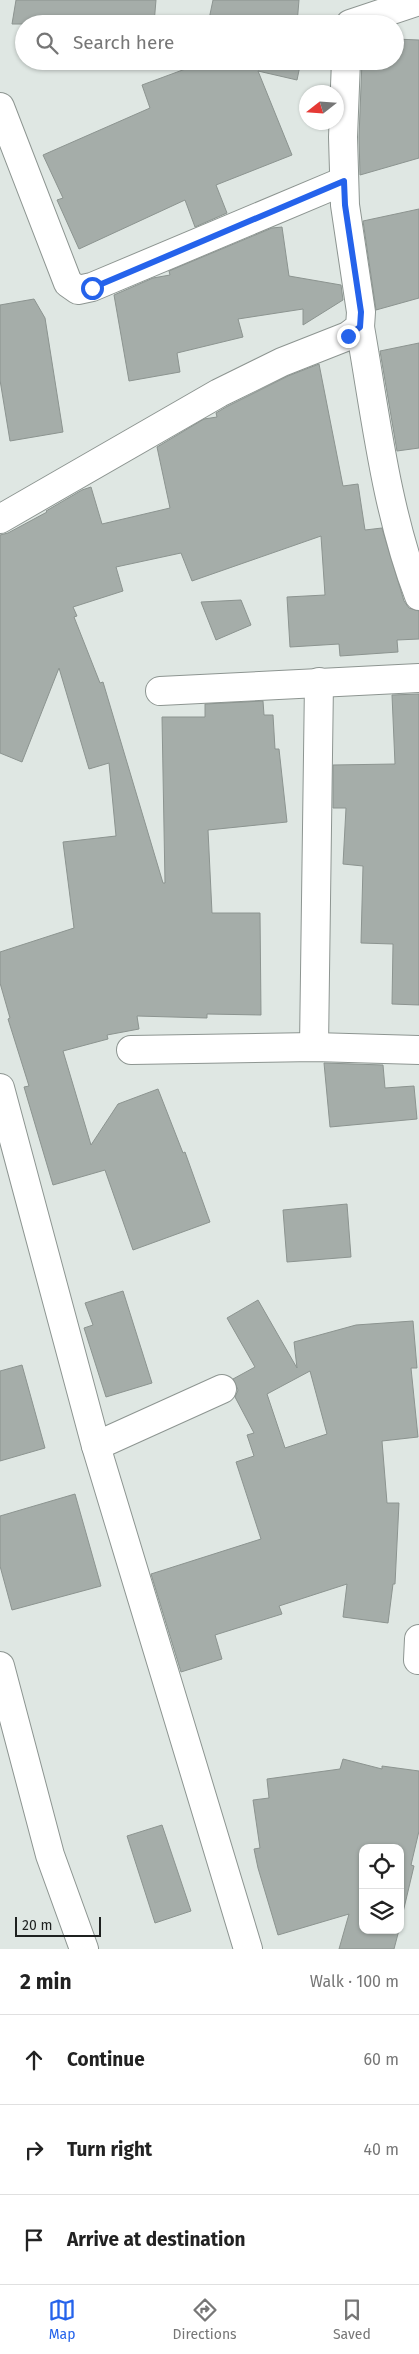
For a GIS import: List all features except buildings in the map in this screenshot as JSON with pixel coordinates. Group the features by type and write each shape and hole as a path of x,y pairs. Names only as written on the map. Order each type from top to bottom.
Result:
{"street":[{"path":"346,0 348,15"},
{"path":"376,15 419,1"},
{"path":"346,70 343,137 345,205 361,312 360,327 392,507 406,564 419,596"},
{"path":"0,107 68,283 78,290 92,288 344,181"},
{"path":"0,519 219,393 282,362 348,336 360,327"},
{"path":"160,691 419,678"},
{"path":"314,1047 319,682"},
{"path":"131,1050 314,1047 419,1050"},
{"path":"0,1088 96,1446 248,1949"},
{"path":"96,1446 222,1388"},
{"path":"0,1666 50,1855 84,1949"}],"route":[{"path":"92,288 344,181 345,205 361,312 360,327 348,336"}]}
